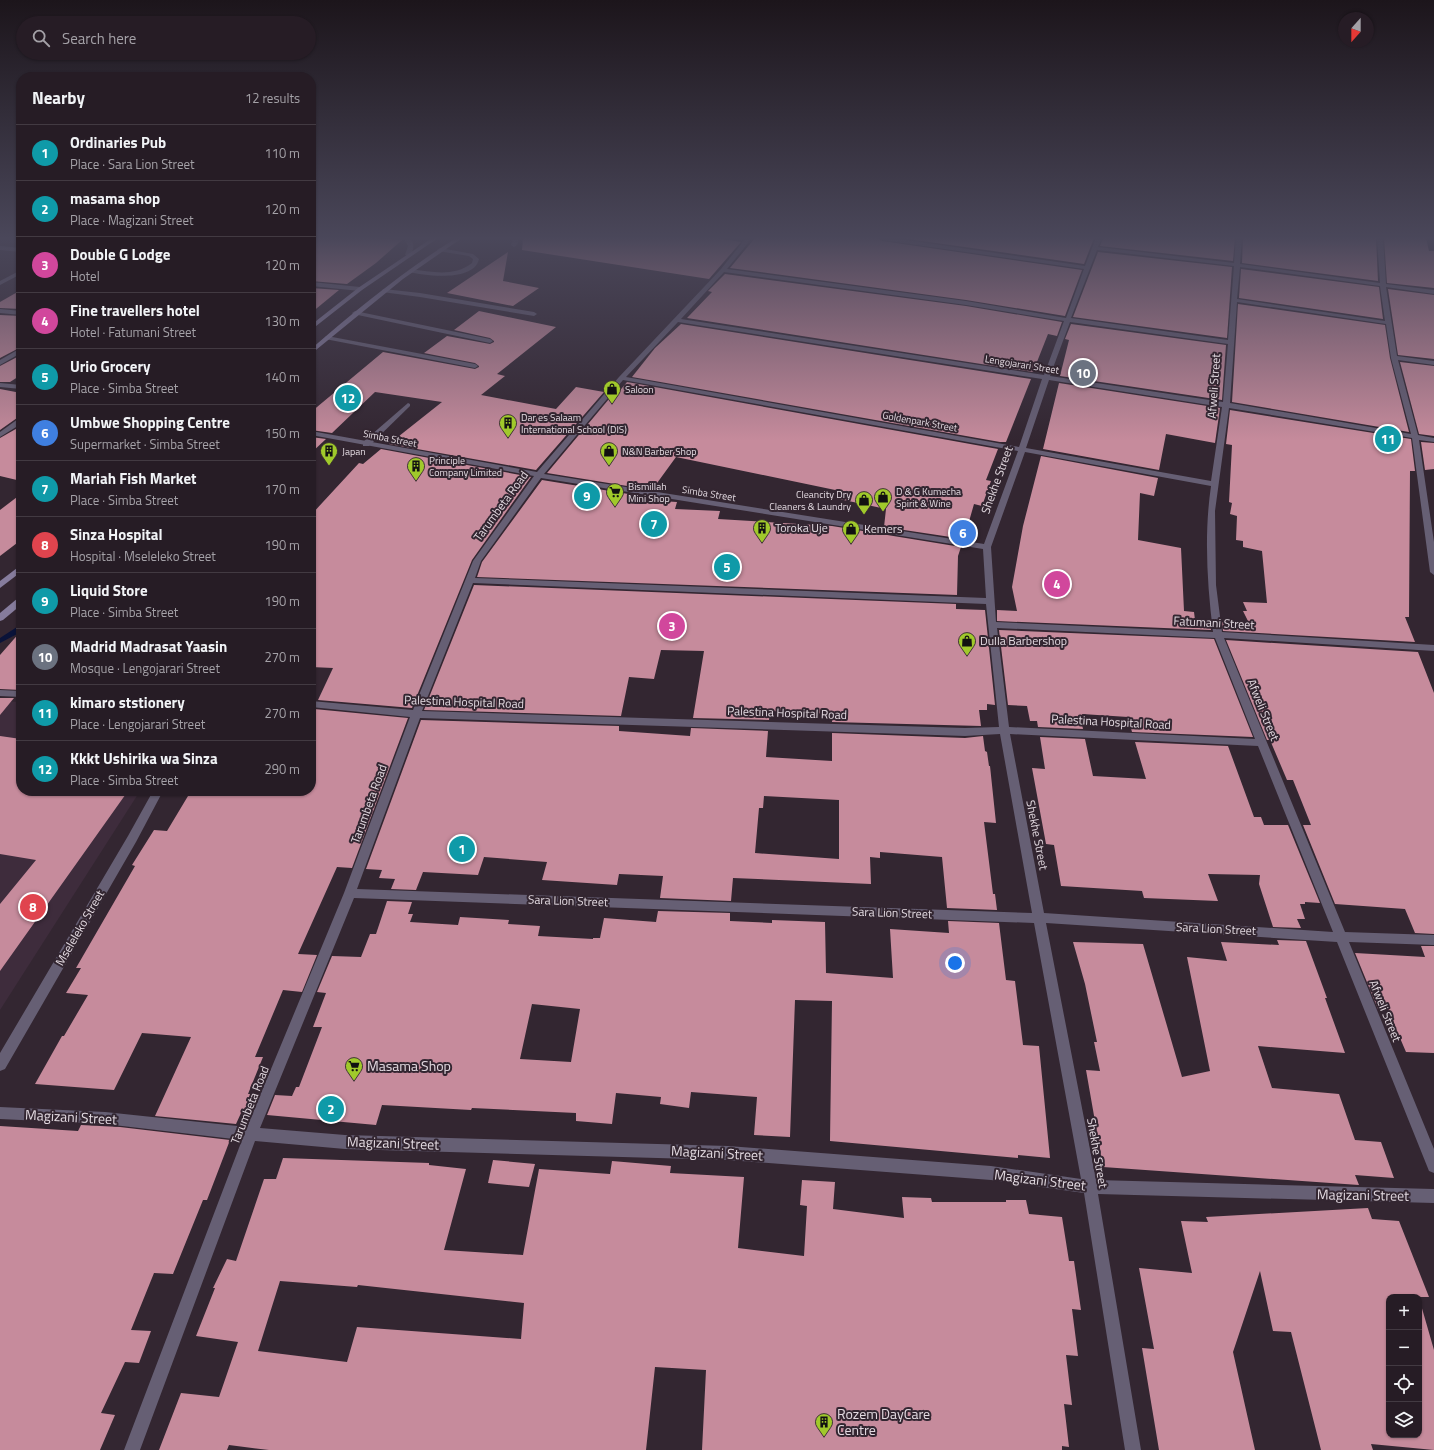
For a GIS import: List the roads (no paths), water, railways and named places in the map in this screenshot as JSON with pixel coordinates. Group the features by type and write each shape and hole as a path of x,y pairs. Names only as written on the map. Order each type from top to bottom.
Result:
{"main road":[{"path":"316,324 339,306"},
{"path":"316,348 365,306"},
{"path":"0,585 16,572"},
{"path":"0,618 16,607"}],"street":[{"path":"484,306 534,314"},
{"name":"Tarumbeta Road","path":"132,1450 251,1134 350,893 416,714 477,561 539,475 621,378 691,306"},
{"path":"982,306 1069,320 1230,342"},
{"name":"Shekhe Street","path":"1074,306 1046,377 1022,449 986,547 992,625 1004,731 1090,1187 1133,1450"},
{"name":"Afweli Street","path":"1233,306 1226,405 1211,510 1212,585 1218,635 1434,1166"},
{"path":"1272,306 1389,323"},
{"path":"1387,306 1394,358 1415,437 1434,572"},
{"path":"0,311 16,313"},
{"path":"355,313 490,341"},
{"name":"Lengojarari Street","path":"678,320 1226,405 1434,440"},
{"path":"327,338 475,366"},
{"path":"0,363 16,353"},
{"path":"1394,358 1434,363"},
{"name":"Goldenpark Street","path":"621,378 1214,484"},
{"path":"0,385 16,387"},
{"path":"366,444 408,405"},
{"path":"0,435 16,424"},
{"name":"Simba Street","path":"316,434 539,475 986,547"},
{"path":"469,580 990,601"},
{"name":"Fatumani Street","path":"992,625 1218,635 1434,648"},
{"path":"0,693 16,694"},
{"name":"Palestina Hospital Road","path":"316,704 416,714 957,732 1020,730 1263,743"},
{"name":"Mseleleko Street","path":"0,1065 132,839 155,796"},
{"name":"Sara Lion Street","path":"350,893 1040,918 1340,937 1434,940"},
{"name":"Magizani Street","path":"0,1114 104,1118 251,1134 345,1142 616,1148 728,1153 991,1173 1090,1187 1434,1196"}],"waterway":[{"path":"0,641 16,631"}],"place":[{"name":"Madrid Madrasat Yaasin","path":"1083,373"},
{"name":"Kkkt Ushirika wa Sinza","path":"348,398"},
{"name":"Saloon","path":"612,404"},
{"name":"Dar es Salaam International School (DIS)","path":"508,438"},
{"name":"kimaro ststionery","path":"1388,439"},
{"name":"Japan","path":"329,466"},
{"name":"N&N Barber Shop","path":"609,466"},
{"name":"Principle Company Limited","path":"416,481"},
{"name":"Liquid Store","path":"587,496"},
{"name":"Bismillah Mini Shop","path":"615,507"},
{"name":"D & G Kumecha Spirit & Wine","path":"883,512"},
{"name":"Cleancity Dry Cleaners & Laundry","path":"864,515"},
{"name":"Mariah Fish Market","path":"654,524"},
{"name":"Umbwe Shopping Centre","path":"963,533"},
{"name":"Toroka Uje","path":"762,543"},
{"name":"Kemers","path":"851,544"},
{"name":"Urio Grocery","path":"727,567"},
{"name":"Fine travellers hotel","path":"1057,584"},
{"name":"Double G Lodge","path":"672,626"},
{"name":"Dulla Barbershop","path":"967,656"},
{"name":"Ordinaries Pub","path":"462,849"},
{"name":"Sinza Hospital","path":"33,907"},
{"name":"Masama Shop","path":"354,1081"},
{"name":"masama shop","path":"331,1109"},
{"name":"Rozem DayCare Centre","path":"824,1437"}]}
